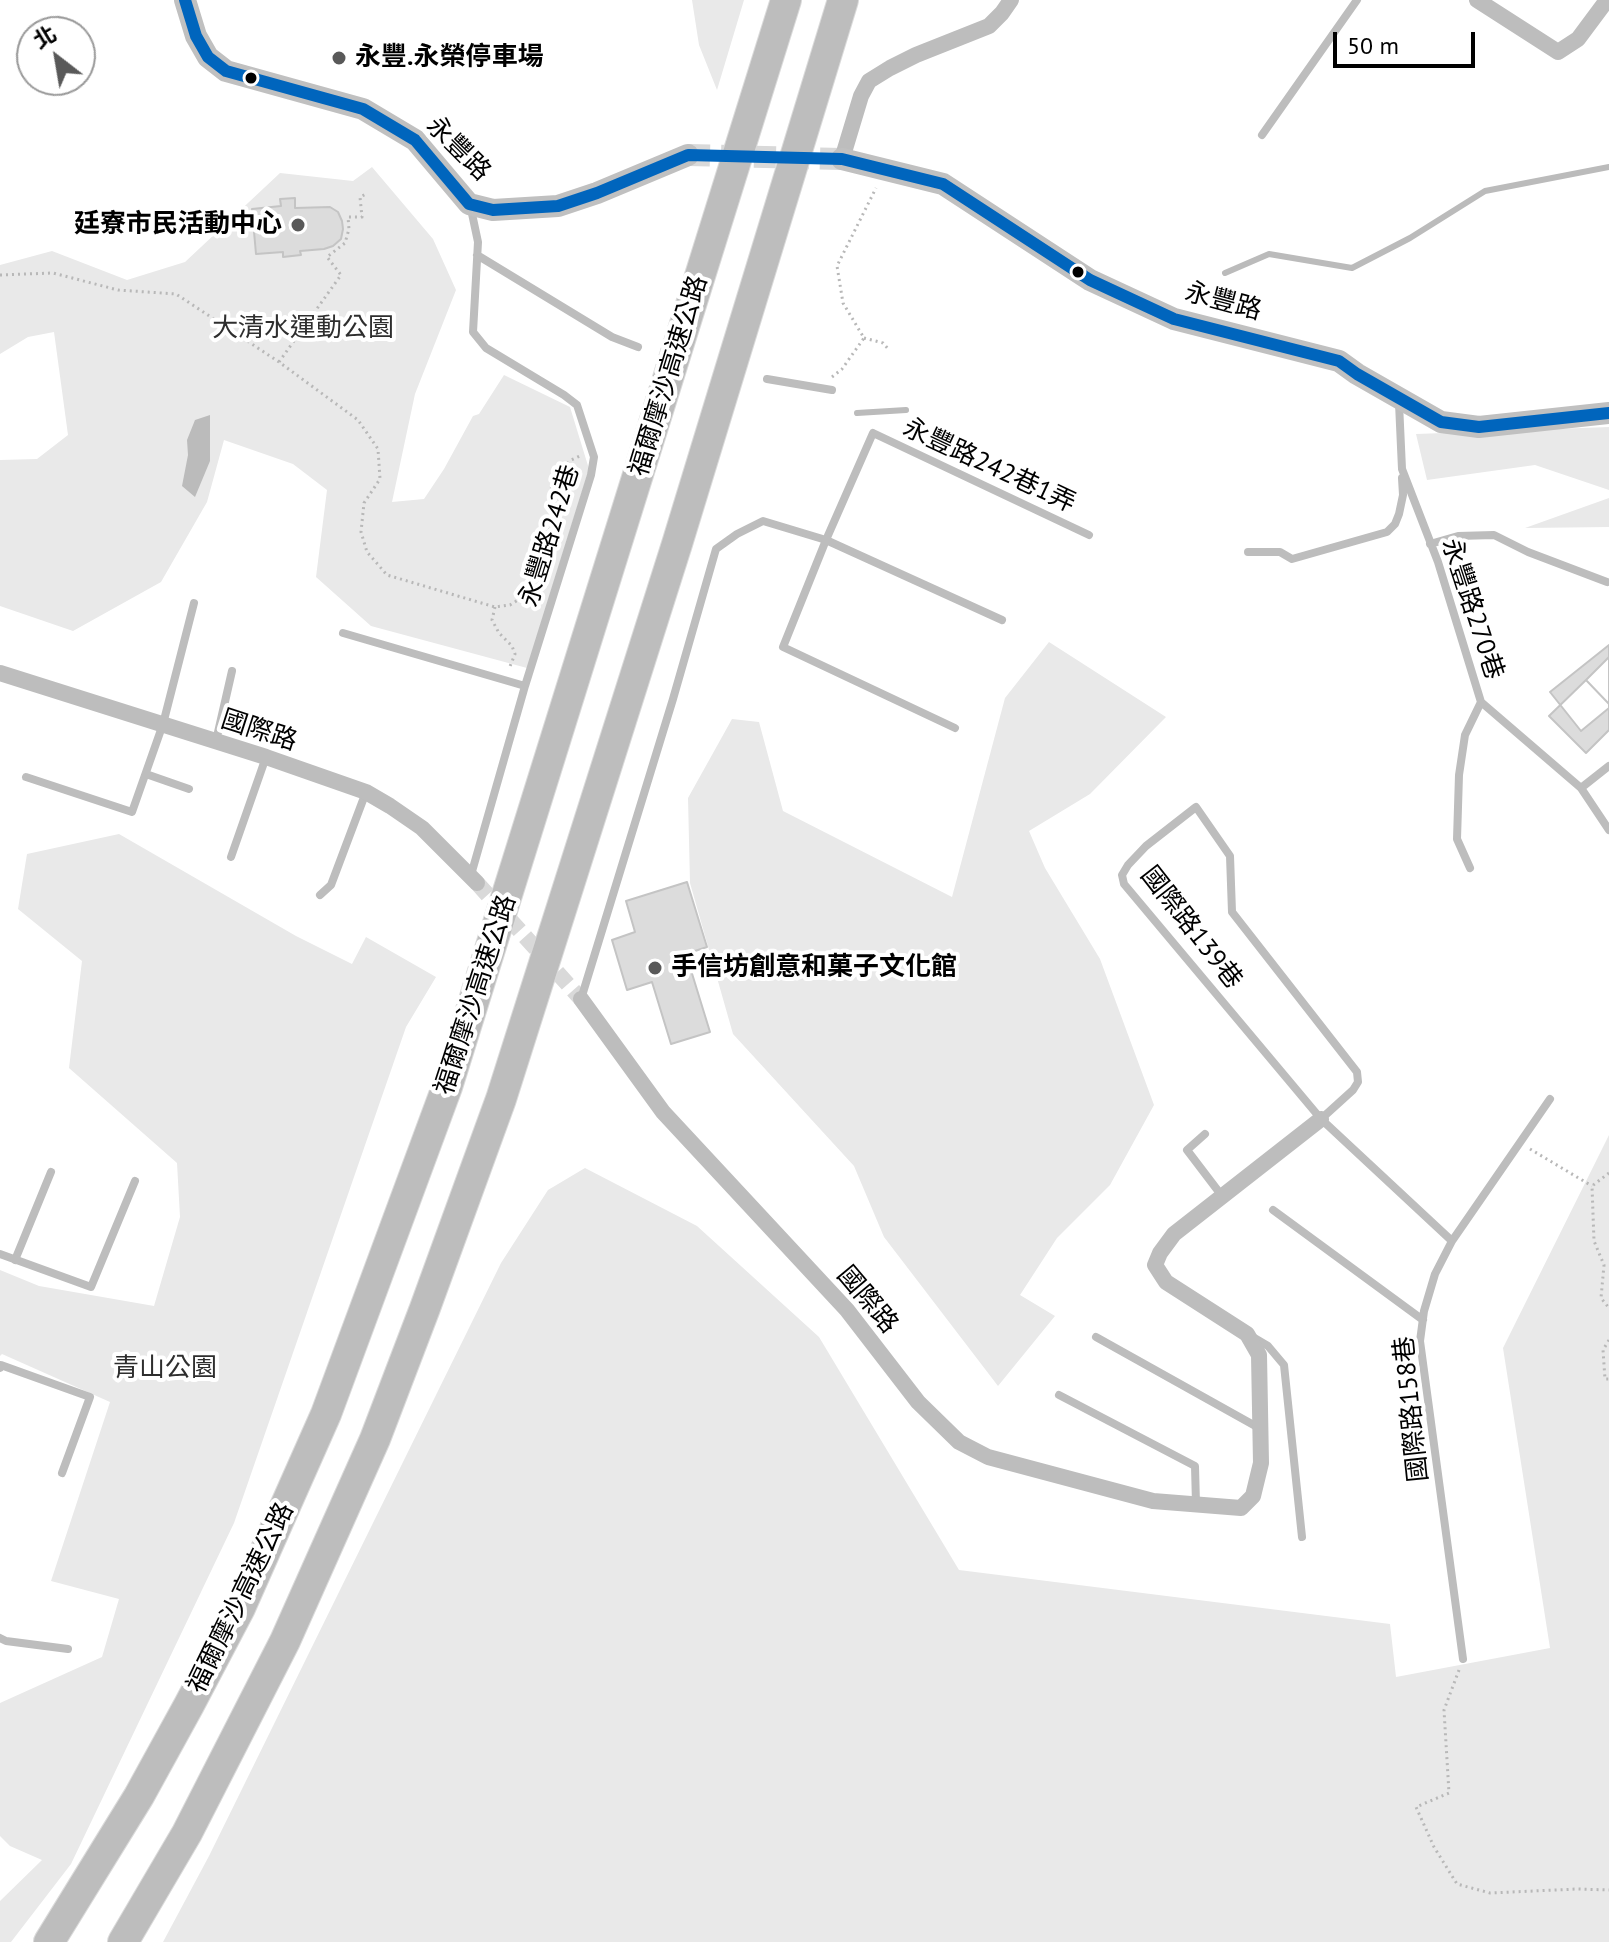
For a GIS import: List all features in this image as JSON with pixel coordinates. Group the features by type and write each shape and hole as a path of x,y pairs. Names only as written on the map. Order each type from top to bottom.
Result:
{"highway":[{"name":"福爾摩沙高速公路","path":"49,1942 139,1796 240,1608 326,1414 447,1087 786,0"},
{"name":"福爾摩沙高速公路","path":"123,1942 187,1833 285,1641 375,1439 425,1308 506,1084 672,559 843,0"}],"street":[{"name":"永豐路","path":"185,0 196,36 208,57 226,71 363,109 415,140 469,204 493,210 558,206 688,155"},
{"path":"842,159 861,96 869,81 916,55 989,26 1011,0"},
{"path":"1477,0 1558,52 1578,39 1607,0"},
{"name":"永豐路","path":"842,159 943,184 1090,280 1174,319 1339,361 1441,422 1479,427 1609,413"},
{"name":"國際路","path":"0,673 366,792 422,828 474,879"},
{"name":"國際路","path":"581,999 663,1112 847,1310 918,1402 959,1442 988,1457 1153,1501 1241,1508 1253,1496 1261,1463 1259,1355 1247,1334"},
{"path":"1247,1334 1166,1282 1155,1265 1174,1234 1321,1119"}],"lane":[{"path":"1262,135 1357,0"},
{"name":"永豐路242巷","path":"469,204 478,242 473,332 486,348 577,405 594,457 525,686 474,879"},
{"path":"477,255 612,337 638,347"},
{"path":"767,379 832,390"},
{"name":"永豐路270巷","path":"1398,398 1402,469 1438,562 1481,702 1581,788 1609,830"},
{"name":"永豐路242巷1弄","path":"826,540 873,433 1089,535"},
{"path":"1248,552 1280,552 1292,559 1387,532 1399,514 1403,495 1402,469"},
{"path":"581,999 716,549 763,521 826,540 1002,620"},
{"path":"1430,544 1458,536 1494,535 1528,552 1607,582"},
{"path":"826,540 783,647 955,728"},
{"path":"26,777 132,812 163,724 194,603"},
{"path":"343,633 525,686"},
{"path":"216,742 232,671"},
{"path":"1470,868 1457,839 1459,775 1465,735 1481,702"},
{"path":"231,857 266,757"},
{"path":"1581,788 1609,766"},
{"path":"146,774 189,789"},
{"path":"320,895 331,885 366,792"},
{"name":"國際路139巷","path":"1196,807 1230,856 1232,912 1357,1072 1358,1082 1353,1090 1321,1119 1124,884 1122,875 1128,865 1146,846 1196,807"},
{"name":"國際路158巷","path":"1463,1659 1420,1341 1423,1320 1435,1274 1452,1241 1550,1099"},
{"path":"1321,1119 1452,1241"},
{"path":"1205,1134 1187,1150 1222,1196"},
{"path":"15,1260 51,1172"},
{"path":"0,1254 91,1287 135,1181"},
{"path":"1273,1210 1423,1320"},
{"path":"1247,1334 1268,1346 1284,1365 1302,1537"},
{"path":"1096,1337 1260,1429"},
{"path":"0,1368 1,1365 90,1397 62,1473"},
{"path":"1059,1395 1195,1466 1196,1505"},
{"path":"0,1638 68,1649"}],"path":[{"path":"885,170 837,266 843,303 864,338 883,343 889,350"},
{"path":"279,362 341,275 327,257 345,243 348,217 362,217 360,197 366,194"},
{"path":"0,275 53,273 118,290 176,294 279,362 358,420 378,449 380,479 364,503 361,532 367,552 387,575 495,607 510,605 529,593 549,551 550,490 569,461 581,456 593,464"},
{"path":"818,388 842,369 864,338"},
{"path":"495,607 492,620 515,654 505,680"},
{"path":"1520,1144 1592,1186"},
{"path":"1592,1186 1609,1173"},
{"path":"1592,1186 1594,1241 1604,1265 1601,1298 1609,1308"},
{"path":"1609,1340 1603,1350 1605,1379 1609,1379"},
{"path":"1463,1659 1444,1710 1449,1793 1416,1807 1434,1847 1457,1884 1490,1893 1609,1890"}],"green space":[{"path":"692,0 744,0 717,90 699,45"},
{"name":"大清水運動公園","path":"372,167 433,239 456,290 415,394 392,502 424,499 473,416 479,414 504,375 570,407 589,469 527,668 371,626 316,577 327,490 293,464 224,440 207,502 161,582 73,631 0,606 0,460 37,459 68,435 54,332 28,337 0,354 0,265 52,251 127,280 185,262 280,173 353,181"},
{"path":"1609,427 1609,490 1535,465 1427,480 1416,434"},
{"path":"1609,498 1609,527 1525,528"},
{"path":"1049,642 1166,717 1090,794 1029,831 1045,868 1100,959 1154,1105 1110,1185 1057,1238 1020,1295 1055,1316 998,1386 884,1237 854,1166 733,1034 690,883 688,798 732,719 759,722 783,811 952,897 1005,698"},
{"name":"青山公園","path":"119,834 296,936 352,964 366,937 436,977 406,1027 234,1523 71,1864 11,1942 0,1942 0,1901 42,1860 10,1846 0,1836 0,1703 102,1657 119,1599 51,1581 110,1402 2,1354 0,1356 0,1270 39,1286 154,1306 180,1217 177,1163 69,1068 82,961 18,909 27,854"},
{"path":"1609,1135 1609,1942 163,1942 209,1856 501,1263 548,1190 585,1168 697,1226 819,1337 959,1570 1390,1624 1396,1677 1550,1648 1503,1348"}],"shaded area":[{"path":"210,415 210,461 195,497 182,486 188,455 187,440 195,420"}],"building":[{"name":"廷寮市民活動中心","path":"295,198 295,208 330,207 338,212 343,229 341,239 324,249 300,251 301,255 283,257 283,252 256,254 252,209 281,206 280,199"},
{"path":"1609,645 1609,708 1581,731 1550,692"},
{"path":"1609,657 1609,704 1586,680"},
{"path":"1586,680 1609,704 1609,730 1586,753 1549,716"},
{"name":"手信坊創意和菓子文化館","path":"687,882 707,947 686,954 710,1032 671,1044 652,982 627,990 612,940 635,932 626,901"}],"waterway":[{"path":"1225,273 1269,254 1352,268 1410,238 1485,191 1609,167"},
{"path":"857,413 906,410"}],"tunnel":[{"path":"688,155 842,159"},
{"path":"477,883 581,999"}],"transit line":[{"path":"185,0 196,36 208,57 226,71 363,109 415,140 469,204 493,210 558,206 688,155 842,159 943,184 1090,280 1174,319 1339,361 1441,422 1479,427 1609,413"}],"place":[{"name":"永豐.永榮停車場","path":"339,58"},
{"name":"廷寮市民活動中心","path":"298,225"},
{"name":"手信坊創意和菓子文化館","path":"655,968"}]}
